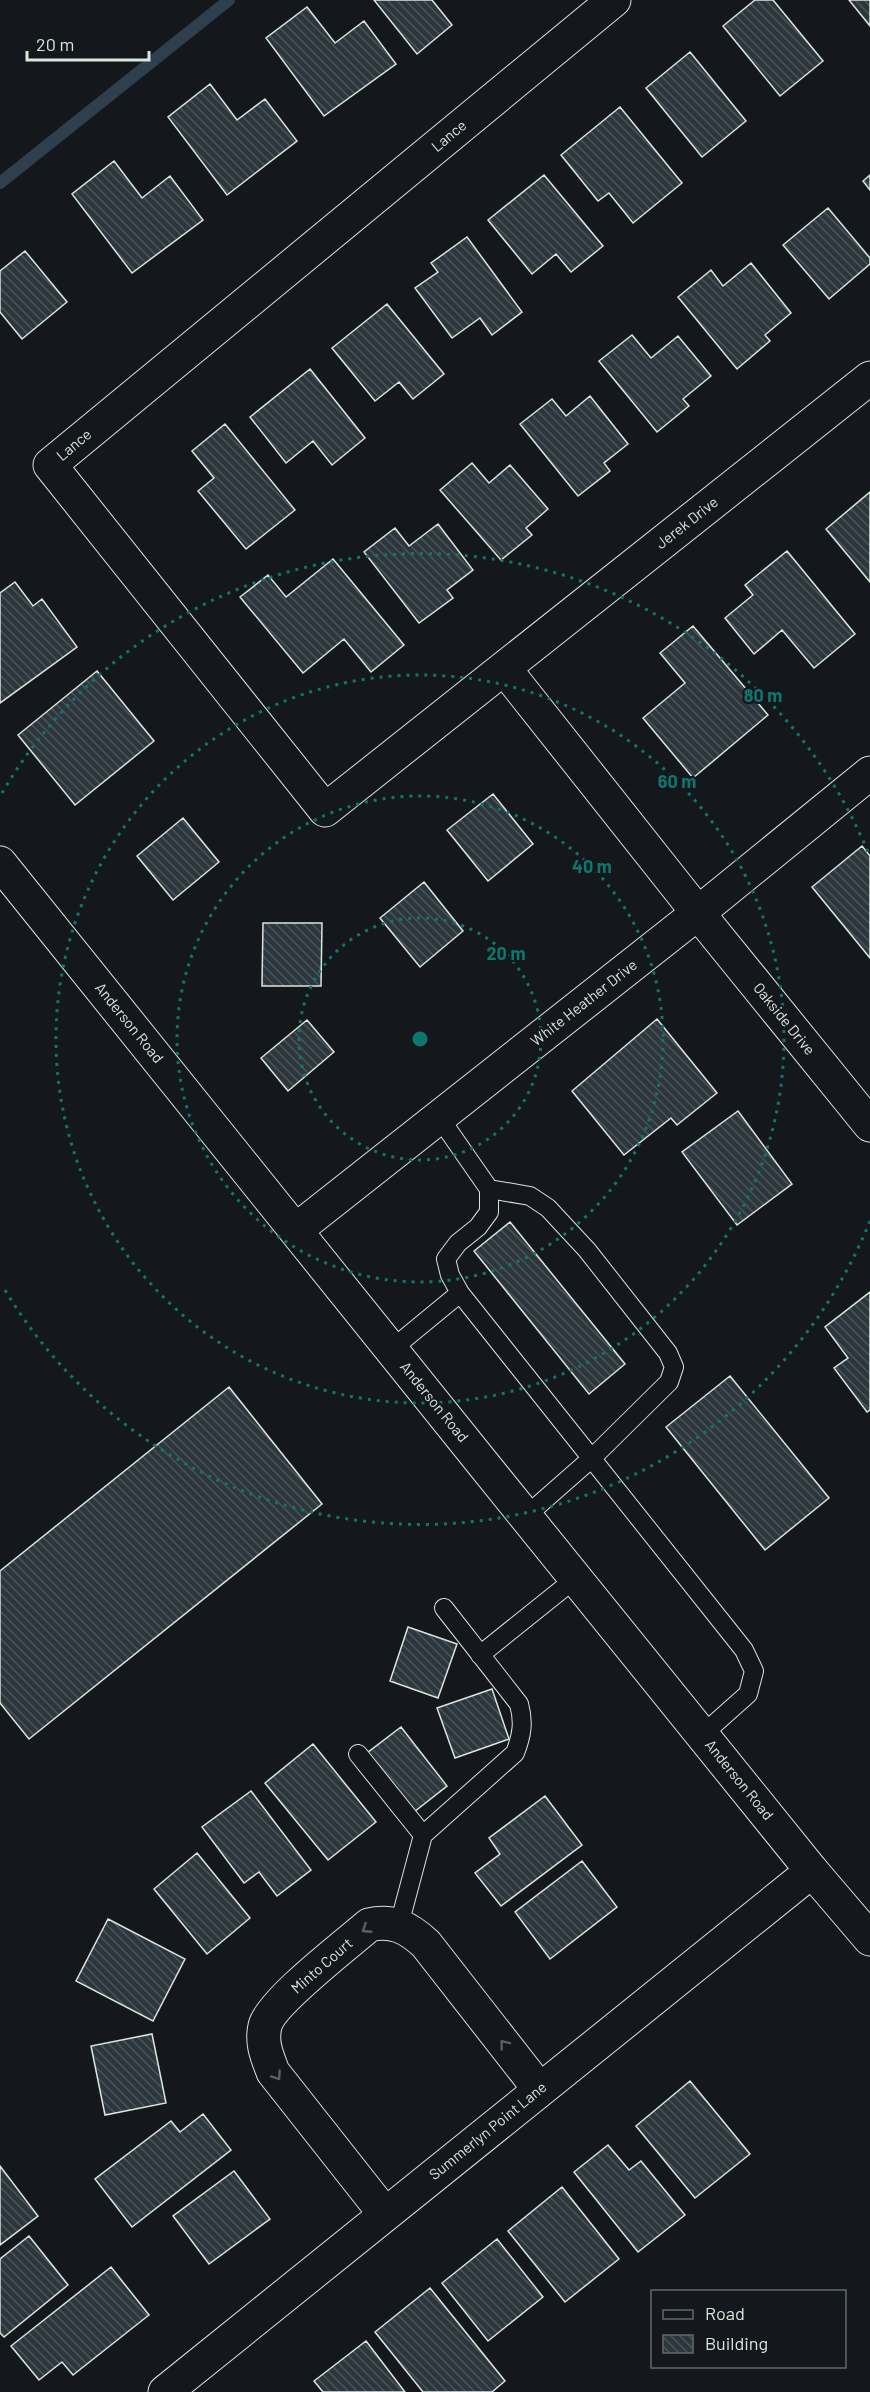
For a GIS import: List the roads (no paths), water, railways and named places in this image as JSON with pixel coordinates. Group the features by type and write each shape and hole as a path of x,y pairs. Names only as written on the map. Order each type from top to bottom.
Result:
{"street":[{"name":"Lance","path":"504,668 325,810 50,465 614,0"},
{"name":"Jerek Drive","path":"504,668 870,378"},
{"name":"Oakside Drive","path":"504,668 870,1125"},
{"name":"White Heather Drive","path":"296,1230 698,913 870,772"},
{"name":"Anderson Road","path":"0,863 702,1735 870,1939"},
{"name":"Summerlyn Point Lane","path":"165,2392 812,1871"},
{"name":"Minto Court","path":"385,2214 273,2072 264,2046 265,2024 278,2004 369,1925 382,1922 399,1925"},
{"path":"399,1925 414,1933 426,1944 540,2090"}],"lane":[{"path":"439,1117 489,1189 489,1212 478,1227 458,1243 446,1259 450,1275 460,1293 744,1650 754,1671 748,1694 702,1735"},
{"path":"489,1189 530,1196 548,1208 601,1269 668,1353 674,1367 669,1383 592,1458 526,1516"},
{"path":"392,1350 460,1293"},
{"path":"480,1655 576,1578"},
{"path":"399,1925 423,1835 515,1753 521,1737 523,1721 519,1704 444,1608"},
{"path":"358,1754 423,1835"}],"waterway":[{"path":"0,183 229,0"}]}
